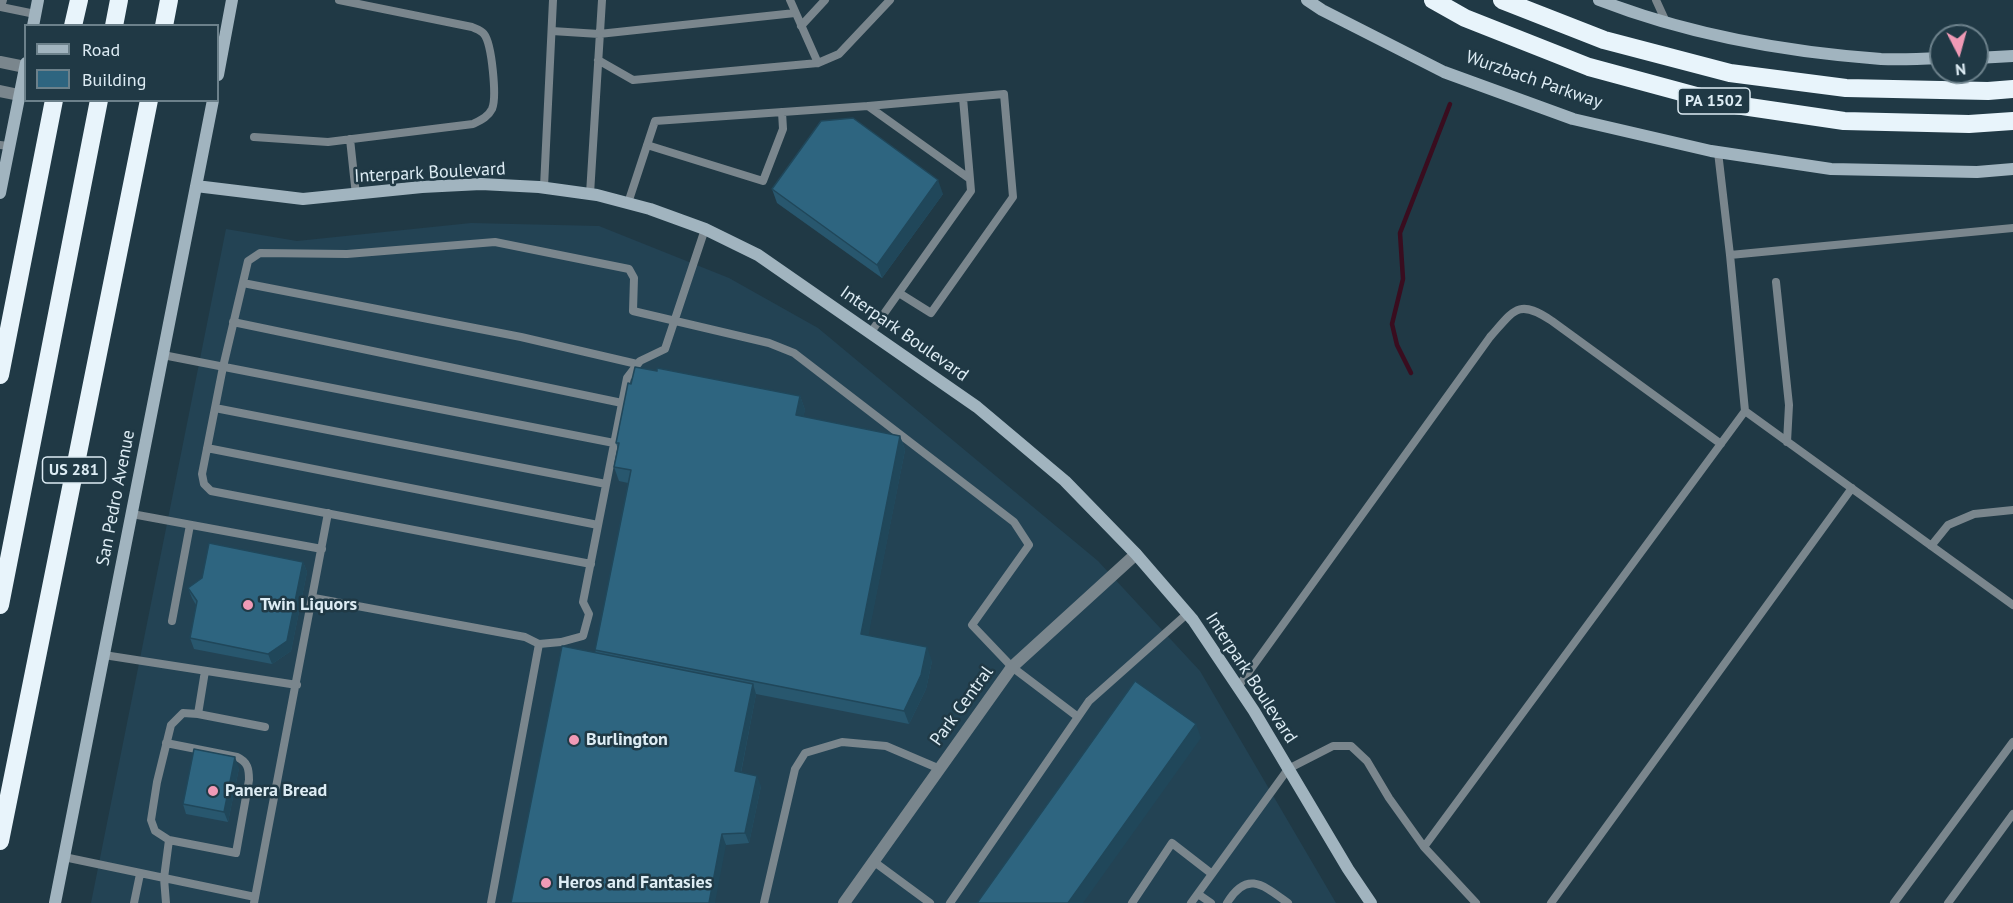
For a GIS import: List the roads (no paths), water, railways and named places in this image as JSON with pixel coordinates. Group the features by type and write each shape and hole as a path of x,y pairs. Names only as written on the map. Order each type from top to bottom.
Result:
{"highway":[{"path":"73,24 79,0"},
{"path":"114,24 119,0"},
{"path":"164,24 169,0"},
{"name":"Wurzbach Parkway","path":"1433,0 1465,18 1589,67 1722,104 1844,121 1969,124 2013,121"},
{"name":"PA 1502","path":"1502,0 1604,40 1730,73 1846,88 1988,91 2013,89"},
{"path":"0,375 54,102"},
{"name":"US 281","path":"0,605 99,102"},
{"name":"US 281","path":"0,841 149,102"}],"main road":[{"path":"34,20 38,0"},
{"path":"219,70 232,0"},
{"name":"Wurzbach Parkway","path":"1307,0 1332,15 1455,76 1573,119 1718,152 1831,169 1977,172 2013,169"},
{"path":"1599,0 1639,15 1761,46 1882,59 1929,58"},
{"path":"1989,57 2013,56"},
{"path":"0,193 4,146 24,70"},
{"name":"San Pedro Avenue","path":"55,903 213,102"},
{"name":"Interpark Boulevard","path":"196,186 303,199 481,184 544,187 590,194 650,209 705,229 758,255 977,407 1065,481 1136,554 1188,613 1238,687 1371,903"}],"street":[{"path":"0,62 24,65"},
{"path":"0,92 19,95"},
{"name":"Park Central","path":"844,903 1012,667 1136,554"}],"lane":[{"path":"255,137 328,142 350,140 473,123 485,118 491,110 495,99 489,42 483,32 472,27 339,0"},
{"path":"544,187 554,0"},
{"path":"590,194 602,0"},
{"path":"790,0 818,63"},
{"path":"801,26 825,0"},
{"path":"598,60 633,80 818,63 839,54 890,0"},
{"path":"1656,0 1666,22"},
{"path":"1,6 34,20"},
{"path":"552,31 599,34 795,13"},
{"path":"628,203 655,121 1004,94 1013,197 931,313 899,293"},
{"path":"871,332 971,191 963,98"},
{"path":"868,106 970,179"},
{"path":"647,145 763,181 783,129 782,112"},
{"path":"350,140 356,195"},
{"path":"1424,847 1745,411 1718,152"},
{"path":"1730,255 2013,228"},
{"path":"314,598 525,637 539,644 561,642 583,636 589,614 583,602 627,378 640,361 665,349 705,229"},
{"path":"591,564 211,491 204,484 202,474 223,367 248,261 260,253 347,254 495,242 629,268 634,278 633,311 769,343 794,353 1014,522 1029,545 972,625 1012,667 1078,717"},
{"path":"1776,282 1789,405 1787,442"},
{"path":"243,284 521,337 637,364"},
{"path":"1238,687 1490,337 1509,316 1523,308 1535,309 1721,444"},
{"path":"233,322 622,403"},
{"path":"163,355 614,443"},
{"path":"215,408 606,484"},
{"path":"1745,411 2013,605"},
{"path":"207,448 598,525"},
{"path":"1551,903 1852,488"},
{"path":"1931,546 1948,525 1974,514 2013,510"},
{"path":"64,857 255,900 314,598 328,513"},
{"path":"132,514 322,549"},
{"path":"172,621 190,525"},
{"path":"950,903 1089,701 1188,613"},
{"path":"491,903 539,644"},
{"path":"104,656 297,685"},
{"path":"198,714 205,671"},
{"path":"165,743 237,757 244,761 249,769 248,792 236,853 169,840 155,831 151,820 165,743 171,725 183,714 198,714 265,727"},
{"path":"764,903 795,769 805,753 842,742 886,746 940,769"},
{"path":"1894,903 2013,742"},
{"path":"1191,903 1288,769 1333,746 1351,746 1367,761 1389,798 1424,847 1476,903"},
{"path":"1948,903 2013,814"},
{"path":"166,903 164,879 169,840"},
{"path":"1132,903 1172,843 1212,874"},
{"path":"873,861 930,903"},
{"path":"134,903 140,874"},
{"path":"1227,903 1235,890 1248,883 1264,886 1288,903"},
{"path":"1198,894 1210,903"}],"waterway":[{"path":"1411,373 1397,345 1392,324 1403,279 1400,233 1450,104"}],"place":[{"name":"Twin Liquors","path":"248,605"},
{"name":"Burlington","path":"574,740"},
{"name":"Panera Bread","path":"213,791"},
{"name":"Heros and Fantasies","path":"546,883"}]}
